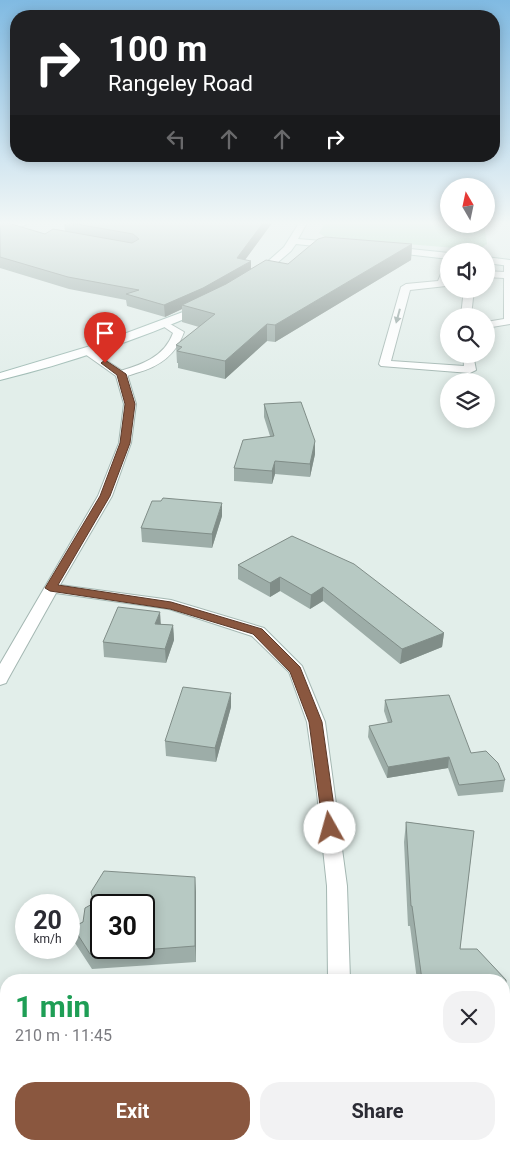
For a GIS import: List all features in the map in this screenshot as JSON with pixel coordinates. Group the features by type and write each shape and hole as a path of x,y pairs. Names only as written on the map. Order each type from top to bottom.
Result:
{"street":[{"path":"495,323 508,321 509,277"},
{"path":"440,284 406,287 385,364 470,370 469,363"},
{"path":"0,376 89,352 165,324 209,304"},
{"path":"121,374 138,370 162,358 176,342 179,332 165,324"},
{"path":"0,679 50,588 105,496 125,443 130,404 121,374 89,352"},
{"path":"50,588 171,605 258,632 296,670 316,722 337,886 339,974"}],"building":[{"path":"68,277 223,277 203,288 164,305 126,294 139,290"},
{"path":"238,277 357,277 275,325 267,324 225,361 177,351 182,347 176,345 215,314 182,305"},
{"path":"301,402 315,441 310,464 275,461 272,471 234,468 243,440 274,436 264,404"},
{"path":"163,498 222,503 212,534 141,528 152,501 161,501"},
{"path":"292,536 354,564 444,633 402,649 323,587 311,595 280,577 270,583 238,565"},
{"path":"118,607 160,612 155,624 173,625 165,649 103,642"},
{"path":"183,687 231,693 215,748 165,741"},
{"path":"449,695 471,753 486,751 498,763 505,780 459,785 449,757 388,767 369,726 392,722 385,700"},
{"path":"406,822 474,831 460,949 477,949 500,974 421,974 411,906"},
{"path":"104,871 195,877 195,946 155,949 155,894 92,894"},
{"path":"90,905 90,954 80,938 80,924 83,922 85,908"}],"route":[{"path":"105,363 121,374 130,404 125,443 105,496 50,588 171,605 258,632 296,670 316,722 330,828"}]}
